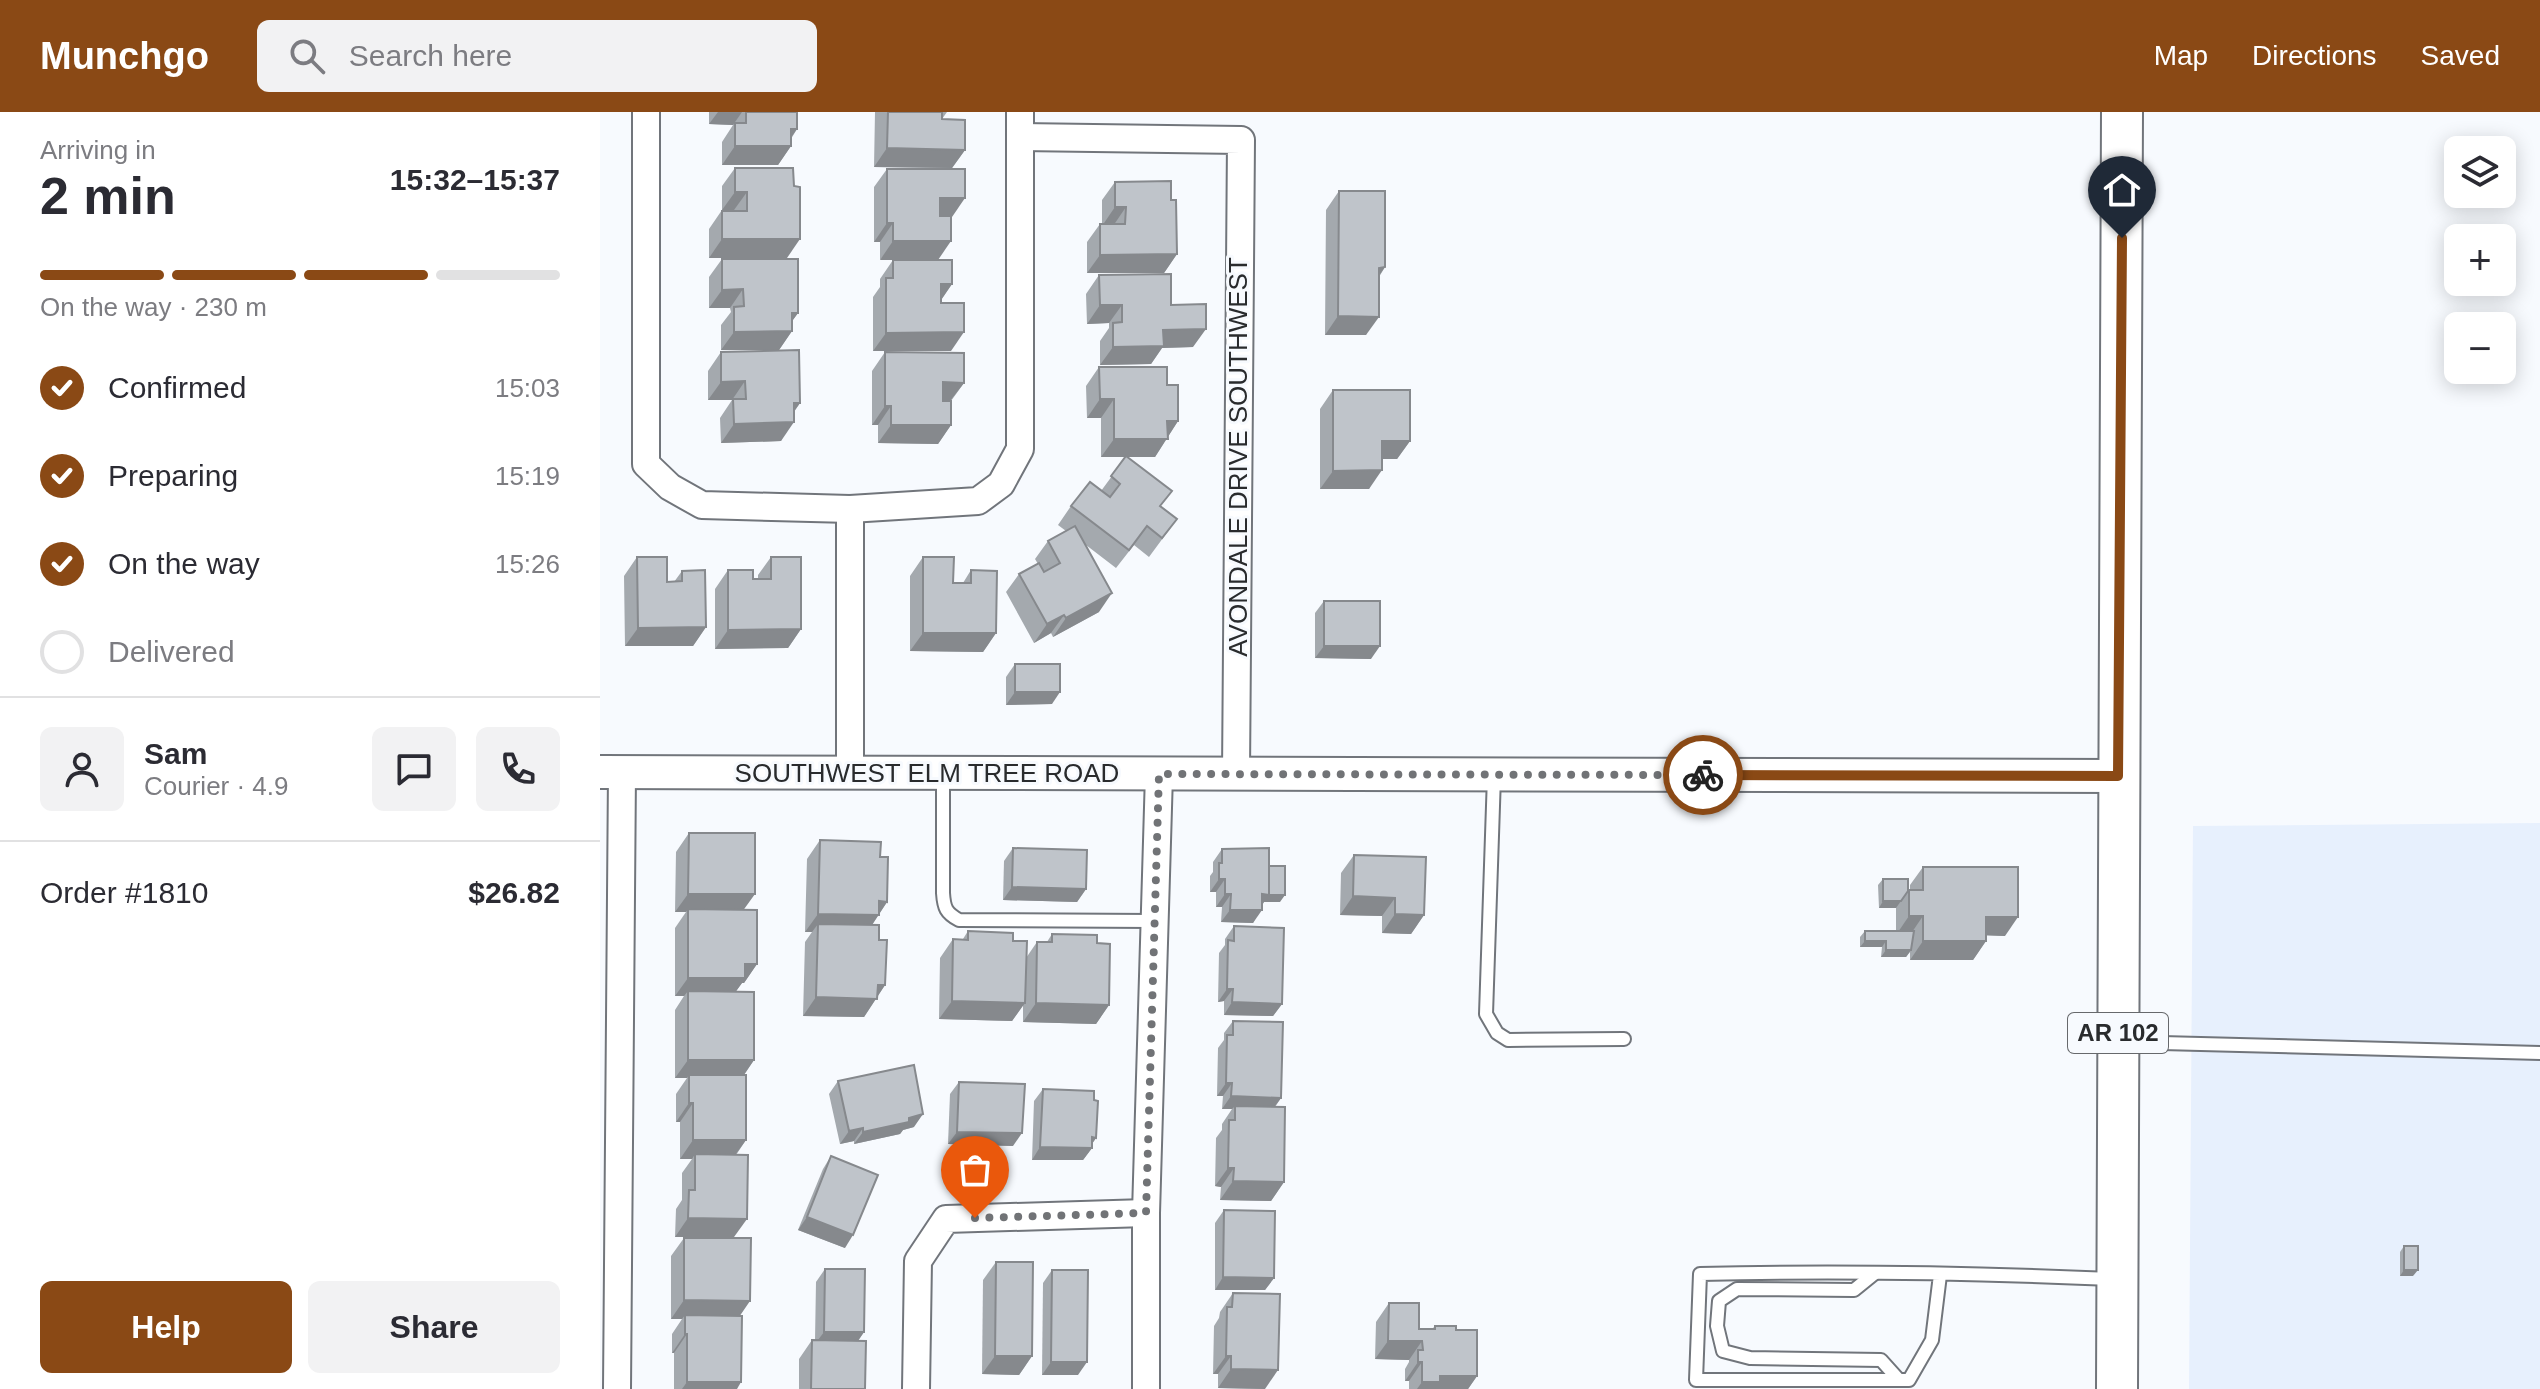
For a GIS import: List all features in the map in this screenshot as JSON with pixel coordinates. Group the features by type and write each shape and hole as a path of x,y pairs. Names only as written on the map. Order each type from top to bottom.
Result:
{"main road":[{"name":"AR 102","path":"2117,1389 2122,112"}],"street":[{"path":"646,112 646,464 670,487 702,505 850,509 978,501 1001,484 1020,449 1020,124"},
{"name":"AVONDALE DRIVE SOUTHWEST","path":"1020,124 1241,140 1236,774"},
{"path":"850,509 850,773"},
{"path":"611,772 617,1389"},
{"name":"SOUTHWEST ELM TREE ROAD","path":"611,772 2118,776"},
{"path":"1146,1389 1146,1213 1159,774"},
{"path":"916,1389 918,1261 946,1219 1146,1213"}],"lane":[{"path":"943,773 943,893 948,914 959,920 1154,921"},
{"path":"1494,774 1486,1014 1497,1033 1508,1040 1624,1039"},
{"path":"2118,1042 2540,1053"},
{"path":"1940,1275 1932,1340 1909,1380 1696,1380 1700,1274 1875,1273 1940,1275 2118,1285"},
{"path":"1875,1273 1854,1290 1737,1289 1719,1301 1717,1326 1723,1351 1750,1358 1881,1360 1899,1380"}],"shaded area":[{"path":"2540,823 2540,1389 2189,1389 2193,826"}],"building":[{"path":"746,112 797,112 797,129 791,129 791,146 735,146 735,123 746,123"},
{"path":"888,112 942,112 942,119 965,120 965,150 887,148"},
{"path":"735,168 793,168 794,186 800,187 800,239 722,239 722,211 747,211 747,192 735,192"},
{"path":"887,169 965,169 965,198 940,198 940,216 951,216 951,241 893,241 893,223 887,223"},
{"path":"1171,181 1171,200 1176,200 1177,254 1100,255 1100,224 1125,224 1126,207 1115,207 1115,182"},
{"path":"1339,191 1385,191 1385,267 1379,268 1379,317 1338,316"},
{"path":"722,259 798,259 798,313 792,313 792,331 734,332 734,307 744,306 743,289 722,290"},
{"path":"893,260 952,260 952,284 941,284 941,303 964,303 964,332 886,333 886,278 893,278"},
{"path":"1171,274 1171,305 1206,304 1206,329 1163,330 1164,346 1113,347 1113,323 1122,322 1122,305 1100,305 1099,275"},
{"path":"799,350 800,403 794,403 794,422 734,424 733,399 746,399 745,381 721,382 721,352"},
{"path":"885,352 964,353 964,383 943,382 943,401 951,401 951,425 891,425 891,406 885,406"},
{"path":"1099,367 1167,367 1167,385 1178,385 1178,421 1167,421 1168,439 1114,439 1114,399 1100,399"},
{"path":"1333,390 1410,390 1410,441 1382,441 1382,470 1333,471"},
{"path":"1126,456 1172,491 1160,506 1177,519 1162,538 1147,526 1129,550 1071,506 1090,482 1110,497 1120,484 1111,476"},
{"path":"1075,526 1112,593 1066,618 1064,615 1047,624 1019,574 1039,563 1044,572 1060,563 1048,541"},
{"path":"637,557 667,557 667,582 682,581 682,571 705,570 706,627 638,628"},
{"path":"771,557 801,557 801,629 728,630 728,570 753,570 753,579 771,579"},
{"path":"923,557 954,557 953,583 971,583 971,570 997,571 996,633 923,633"},
{"path":"1324,601 1380,601 1380,646 1324,646"},
{"path":"1015,664 1060,664 1060,692 1015,692"},
{"path":"689,833 755,833 755,894 688,894"},
{"path":"820,840 881,842 880,857 888,857 887,902 879,901 879,915 818,914"},
{"path":"1013,848 1087,850 1086,889 1012,887"},
{"path":"1269,848 1269,895 1262,894 1262,910 1230,910 1231,894 1225,894 1225,879 1219,879 1222,849"},
{"path":"1354,855 1426,857 1424,915 1395,914 1395,898 1353,896"},
{"path":"1269,866 1285,866 1285,895 1269,895"},
{"path":"1923,867 2018,867 2018,917 1986,917 1986,941 1923,941 1923,916 1909,916 1909,890 1923,890"},
{"path":"1883,879 1908,879 1908,891 1901,901 1883,901"},
{"path":"688,909 757,910 757,964 745,964 745,978 688,978"},
{"path":"818,924 879,925 879,940 887,940 885,985 878,985 877,999 816,997"},
{"path":"1234,926 1284,928 1282,1004 1232,1002 1233,989 1227,989 1228,940 1234,941"},
{"path":"968,931 1013,933 1013,941 1027,941 1025,1003 952,1001 953,939 968,940"},
{"path":"1865,931 1914,931 1911,950 1886,950 1886,941 1865,941"},
{"path":"1052,934 1097,935 1097,943 1110,944 1109,1005 1036,1003 1037,942 1052,942"},
{"path":"688,991 754,992 754,1060 688,1060"},
{"path":"1233,1021 1283,1022 1281,1098 1231,1096 1232,1083 1226,1083 1227,1035 1233,1035"},
{"path":"914,1065 923,1114 909,1118 909,1122 863,1132 863,1128 849,1131 838,1081"},
{"path":"689,1075 746,1075 746,1140 693,1140"},
{"path":"959,1082 1025,1084 1022,1133 957,1132"},
{"path":"1043,1089 1094,1091 1094,1100 1098,1101 1096,1138 1092,1137 1092,1148 1040,1147"},
{"path":"1235,1106 1285,1107 1284,1182 1233,1181 1234,1168 1228,1168 1229,1120 1235,1120"},
{"path":"695,1154 748,1155 747,1219 688,1218 689,1190 695,1190"},
{"path":"831,1156 878,1175 853,1235 807,1217"},
{"path":"1224,1210 1275,1211 1274,1278 1223,1277"},
{"path":"684,1238 751,1238 750,1301 684,1300"},
{"path":"2404,1246 2418,1246 2418,1270 2404,1270"},
{"path":"996,1262 1033,1262 1032,1356 995,1356"},
{"path":"825,1269 865,1269 864,1332 824,1332"},
{"path":"1052,1270 1088,1270 1087,1362 1051,1362"},
{"path":"1233,1293 1280,1294 1278,1370 1231,1369 1231,1356 1226,1356 1227,1307 1232,1307"},
{"path":"1389,1303 1419,1303 1419,1329 1456,1326 1456,1330 1477,1330 1477,1376 1440,1376 1440,1382 1422,1382 1422,1362 1418,1362 1418,1350 1423,1350 1422,1341 1388,1341"},
{"path":"685,1315 742,1316 741,1382 687,1382"},
{"path":"812,1340 866,1341 865,1389 811,1389"}],"way so far":[{"path":"975,1218 1146,1213 1159,774 1703,775"}],"route":[{"path":"1703,775 2118,776 2122,238"}]}
